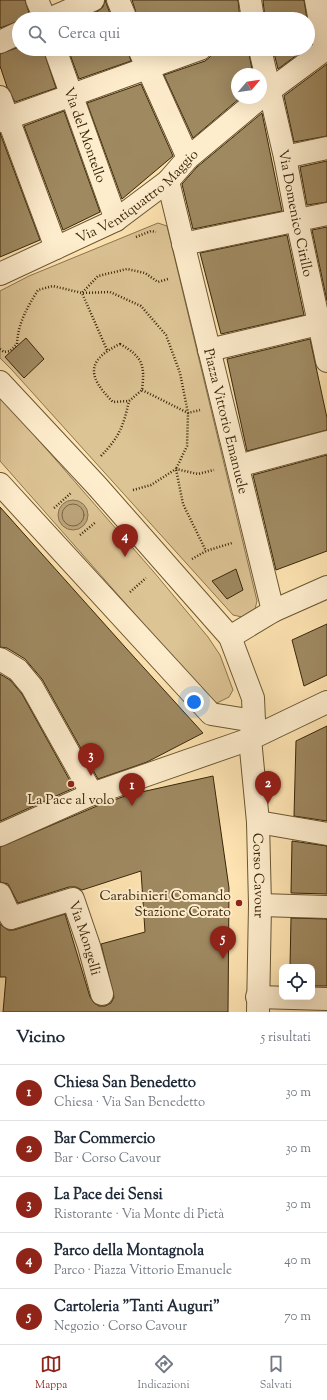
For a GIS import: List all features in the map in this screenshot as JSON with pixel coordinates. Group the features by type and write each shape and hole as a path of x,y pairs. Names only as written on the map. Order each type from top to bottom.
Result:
{"street":[{"path":"37,0 42,12"},
{"path":"65,12 93,0"},
{"path":"118,0 123,12"},
{"path":"250,0 252,12"},
{"path":"316,0 326,49"},
{"path":"0,42 12,36"},
{"name":"Via Ventiquattro Maggio","path":"267,93 326,49"},
{"name":"Via del Montello","path":"57,56 116,220"},
{"path":"4,120 70,94 143,59 160,56"},
{"name":"Via Domenico Cirillo","path":"261,56 262,68"},
{"path":"143,59 188,158"},
{"path":"0,97 4,120 56,248"},
{"name":"Via Domenico Cirillo","path":"267,103 286,157 297,220 323,323 327,361"},
{"name":"Via Ventiquattro Maggio","path":"0,274 116,220 168,182 188,158 253,104"},
{"path":"286,157 327,148"},
{"name":"Piazza Vittorio Emanuele","path":"168,182 209,350 228,467 273,611"},
{"path":"183,244 327,214"},
{"path":"209,350 323,323"},
{"path":"0,382 97,486 230,637 253,698 252,730"},
{"path":"228,467 327,442"},
{"path":"0,484 211,714 252,730"},
{"path":"230,637 273,611 327,587"},
{"path":"0,659 18,670 32,686 92,794"},
{"path":"0,836 92,794 252,730 327,702"},
{"name":"Corso Cavour","path":"252,730 258,822 260,905 258,1004"},
{"path":"258,822 327,834"},
{"name":"Via Mongelli","path":"4,905 73,899 89,946 102,994"},
{"path":"260,905 327,907"},
{"path":"258,1004 327,999"}],"path":[{"path":"130,240 151,231 161,233"},
{"path":"82,293 98,276 127,269 145,273 158,282 172,278"},
{"path":"0,349 4,352 10,351 17,344 17,333 24,312 38,290 53,286 82,293 110,292 141,306 166,335 180,373 188,413 187,446 176,469 151,485 131,491 136,497"},
{"path":"82,293 108,350"},
{"path":"120,344 134,352 145,370 142,390 129,401 113,402 101,390 93,375 97,360 108,350 120,344"},
{"path":"142,390 188,413 203,409"},
{"path":"105,462 101,457 115,442 124,426 129,401"},
{"path":"176,469 198,474 228,467"},
{"path":"176,469 183,504 206,551"},
{"path":"49,513 76,489"},
{"path":"79,536 101,518"},
{"path":"194,565 190,560 206,551 238,541"},
{"path":"129,593 150,574"}],"shaded area":[{"path":"158,223 167,226 257,601 255,609 242,617 233,615 0,358 0,291 29,276"},
{"path":"0,396 153,571 208,637 220,655 233,690 229,697 217,703 209,698 0,461"}],"water":[{"path":"73,500 79,501 87,509 87,521 79,529 73,530 67,529 59,521 58,515 59,509 67,501"}],"building":[{"path":"0,0 25,0 29,12 12,12 12,24 0,28"},
{"path":"105,0 109,12 96,12 98,11 103,7"},
{"path":"132,0 238,0 239,12 136,12"},
{"path":"263,0 304,0 306,12 264,12"},
{"path":"12,50 12,56 45,56 56,88 15,102 7,87 0,66 0,54"},
{"path":"71,56 129,56 131,61 79,79"},
{"path":"210,56 249,56 252,68 231,68 231,104 233,104 193,138 164,75 205,61"},
{"path":"275,56 296,56 278,69"},
{"path":"327,64 327,136 294,142 284,96"},
{"path":"141,84 173,156 122,199 87,103"},
{"path":"64,111 100,212 63,230 24,126"},
{"path":"262,113 282,211 193,229 182,184 197,167"},
{"path":"0,133 40,240 0,257"},
{"path":"327,161 327,202 307,205 300,167"},
{"path":"327,227 327,301 312,230"},
{"path":"287,235 304,315 221,334 200,253"},
{"path":"26,338 44,359 24,378 5,357"},
{"path":"310,339 327,418 327,430 247,451 227,359"},
{"path":"327,455 327,551 276,570 253,475"},
{"path":"0,507 203,733 147,762 98,779 42,679 25,659 7,648 0,647"},
{"path":"236,569 243,590 227,599 212,581"},
{"path":"327,624 327,675 304,686 292,640"},
{"path":"0,674 10,680 22,694 74,788 0,821"},
{"path":"327,726 327,821 294,816 296,741"},
{"path":"213,776 229,888 228,1012 3,1012 6,977 0,977 0,924 8,930 14,930 65,914 90,997 94,1003 99,1006 105,1006 111,1003 114,997 101,944 145,932 141,871 82,890 76,887 69,887 18,903 8,884 0,882 0,847 97,806 128,795"},
{"path":"292,841 327,846 327,894 291,893"},
{"path":"291,918 327,919 327,986 315,986 315,964 290,964"}],"place":[{"name":"Parco della Montagnola","path":"125,557"},
{"name":"La Pace dei Sensi","path":"91,776"},
{"name":"La Pace al volo","path":"71,784"},
{"name":"Bar Commercio","path":"268,804"},
{"name":"Chiesa San Benedetto","path":"132,806"},
{"name":"Carabinieri Comando Stazione Corato","path":"239,903"},
{"name":"Cartoleria \"Tanti Auguri\"","path":"223,959"}]}
